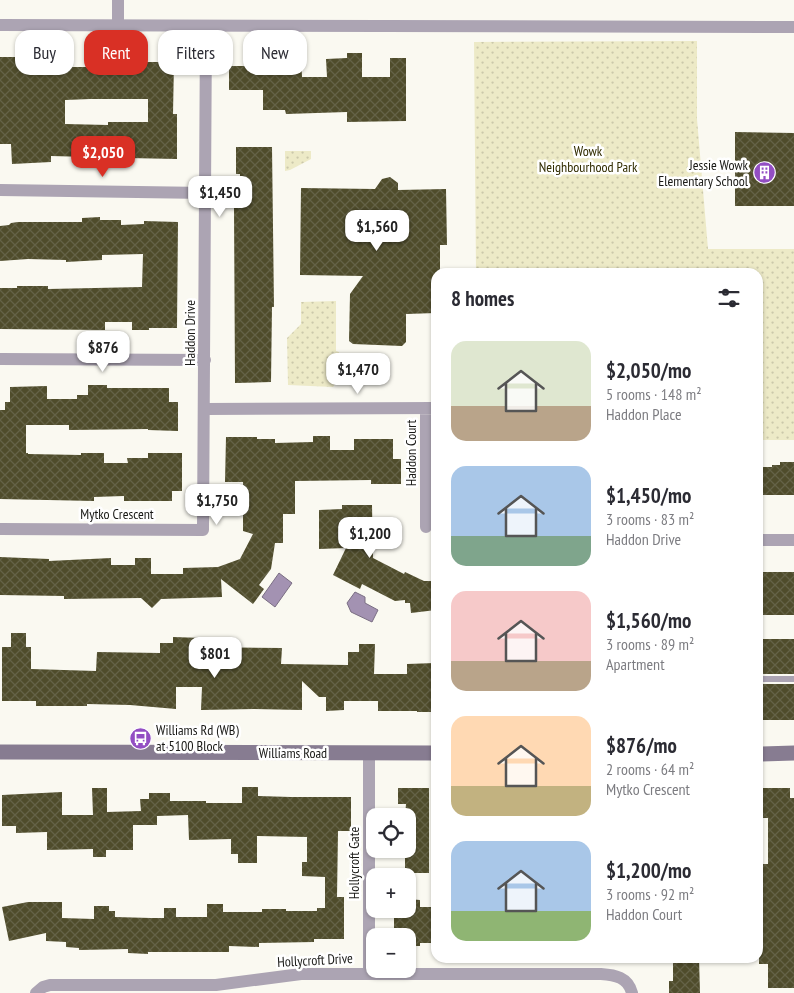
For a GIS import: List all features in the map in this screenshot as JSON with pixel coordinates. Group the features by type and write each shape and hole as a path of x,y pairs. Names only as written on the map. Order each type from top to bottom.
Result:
{"street":[{"path":"118,0 118,26"},
{"path":"0,25 794,27"},
{"name":"Haddon Drive","path":"204,409 206,26"},
{"path":"0,190 206,193"},
{"path":"0,359 205,360"},
{"path":"204,409 431,408"},
{"name":"Haddon Court","path":"426,527 431,408"},
{"name":"Mytko Crescent","path":"0,528 203,530 204,409"},
{"path":"763,540 794,540"},
{"name":"Williams Road","path":"0,752 431,753"},
{"name":"Hollycroft Gate","path":"369,753 369,928"},
{"path":"763,754 794,753"},
{"name":"Hollycroft Drive","path":"33,992 44,987 58,985 210,989 301,974 366,973"},
{"name":"Hollycroft Drive","path":"416,973 601,974 618,976 625,980 632,993"}],"lane":[{"path":"763,679 794,679"}],"green space":[{"name":"Wowk Neighbourhood Park","path":"697,41 697,119 708,249 794,249 794,440 763,440 763,268 476,268 474,42"},
{"path":"285,151 311,151 311,159 285,171"},
{"path":"336,301 336,351 339,352 339,378 333,387 288,385 287,338 301,324 301,302"}],"shaded area":[{"path":"279,573 292,583 275,607 262,597"},
{"path":"355,592 365,597 365,603 378,610 372,622 351,612 347,603"}],"building":[{"path":"347,53 362,53 362,77 390,77 390,58 406,58 406,121 347,122 347,112 286,114 285,110 263,110 263,90 229,90 229,75 233,75 233,66 243,66 243,75 327,77 326,59 347,58"},
{"path":"0,57 15,57 15,75 74,75 74,67 84,67 84,75 148,75 148,62 158,62 158,75 174,75 173,114 177,114 177,159 127,158 127,164 109,164 109,162 88,161 88,157 51,156 51,162 12,164 11,144 0,144","holes":["148,99 148,122 108,122 108,125 65,124 65,100"]},
{"name":"Jessie Wowk Elementary School","path":"735,132 794,133 794,206 735,206"},
{"path":"236,147 272,147 274,307 272,307 271,382 235,383 234,207 240,207 240,174 236,174"},
{"path":"390,177 398,183 398,190 446,189 447,245 440,245 440,268 431,268 431,313 406,314 406,342 402,346 353,344 349,341 350,294 363,276 300,275 301,188 375,189 382,179"},
{"path":"100,217 100,220 121,220 121,225 144,224 144,221 178,222 177,328 132,330 132,322 105,322 105,330 0,329 0,288 17,288 17,286 48,286 48,289 142,287 143,254 102,255 102,260 66,262 66,260 28,259 0,261 0,226 18,222 82,222 82,218"},
{"path":"88,385 107,385 107,388 169,388 169,402 178,402 178,431 148,429 69,430 69,425 26,425 26,453 81,455 81,453 104,453 104,463 128,463 127,458 148,458 148,453 182,453 182,491 172,491 172,501 124,501 124,496 94,497 94,501 0,499 0,410 5,410 5,402 10,402 10,387 47,386 47,399 77,399 77,395 88,395"},
{"path":"313,436 330,436 330,450 354,450 354,439 393,439 393,459 401,459 401,484 371,484 371,480 295,481 295,514 283,514 283,543 275,543 271,569 259,585 264,589 253,604 221,579 222,597 161,599 152,608 141,598 64,599 64,596 0,595 0,557 49,559 49,561 111,558 111,565 135,565 135,558 151,558 151,574 183,574 183,568 218,567 240,559 253,534 243,531 243,482 225,482 226,437 275,439 275,443 313,442"},
{"path":"780,462 794,462 794,495 763,495 763,467 780,465"},
{"path":"342,505 372,505 373,558 404,574 405,572 424,581 431,581 431,611 411,613 410,603 405,603 405,600 395,601 362,584 360,589 333,575 346,548 319,549 319,510 342,509"},
{"path":"763,572 794,572 794,615 763,615"},
{"path":"11,633 26,633 26,647 31,647 31,669 96,671 97,652 160,653 160,643 173,643 173,637 203,638 203,647 282,648 281,664 348,665 348,652 359,652 359,644 375,644 374,674 407,674 407,664 431,663 431,712 378,711 378,701 344,701 344,710 326,711 326,697 319,697 302,681 302,710 201,710 202,687 176,687 176,709 87,704 87,706 36,706 36,701 2,701 2,647 11,647"},
{"path":"763,639 794,639 794,674 763,674"},
{"path":"763,684 794,684 794,720 763,720"},
{"path":"242,787 258,787 258,796 351,797 351,831 338,831 337,897 344,897 344,939 314,939 314,942 259,943 259,947 229,946 229,952 148,952 148,954 128,953 128,949 79,950 79,948 66,947 66,942 46,941 46,933 9,941 2,907 28,902 62,902 62,918 94,919 94,906 109,906 109,911 115,911 115,917 151,918 164,918 164,908 176,908 176,917 207,917 207,904 223,904 223,912 262,912 262,909 317,911 317,908 325,908 325,877 302,876 302,862 307,862 307,837 257,836 257,863 238,863 238,854 231,854 231,839 189,840 188,815 157,816 157,825 133,825 133,850 106,850 106,857 93,857 93,849 47,850 47,832 16,833 16,826 2,826 2,795 62,792 62,815 93,815 92,788 107,788 107,812 141,811 140,799 149,799 149,793 170,793 170,801 242,803"},
{"path":"398,788 429,788 429,873 416,873 416,868 405,868 405,858 416,858 416,808 406,808 406,804 398,804"},
{"path":"763,788 790,788 790,798 794,798 794,988 768,988 768,964 759,964 763,963 763,864 768,864 768,818 763,818"},
{"path":"416,900 420,900 420,907 431,907 431,943 420,943 420,946 416,946 416,928 394,928 394,918 416,918"},
{"path":"673,963 699,963 700,993 669,993 669,981 673,981"}],"place":[{"name":"Jessie Wowk Elementary School","path":"764,173"},
{"name":"Williams Rd (WB) at 5100 Block","path":"140,738"}]}
